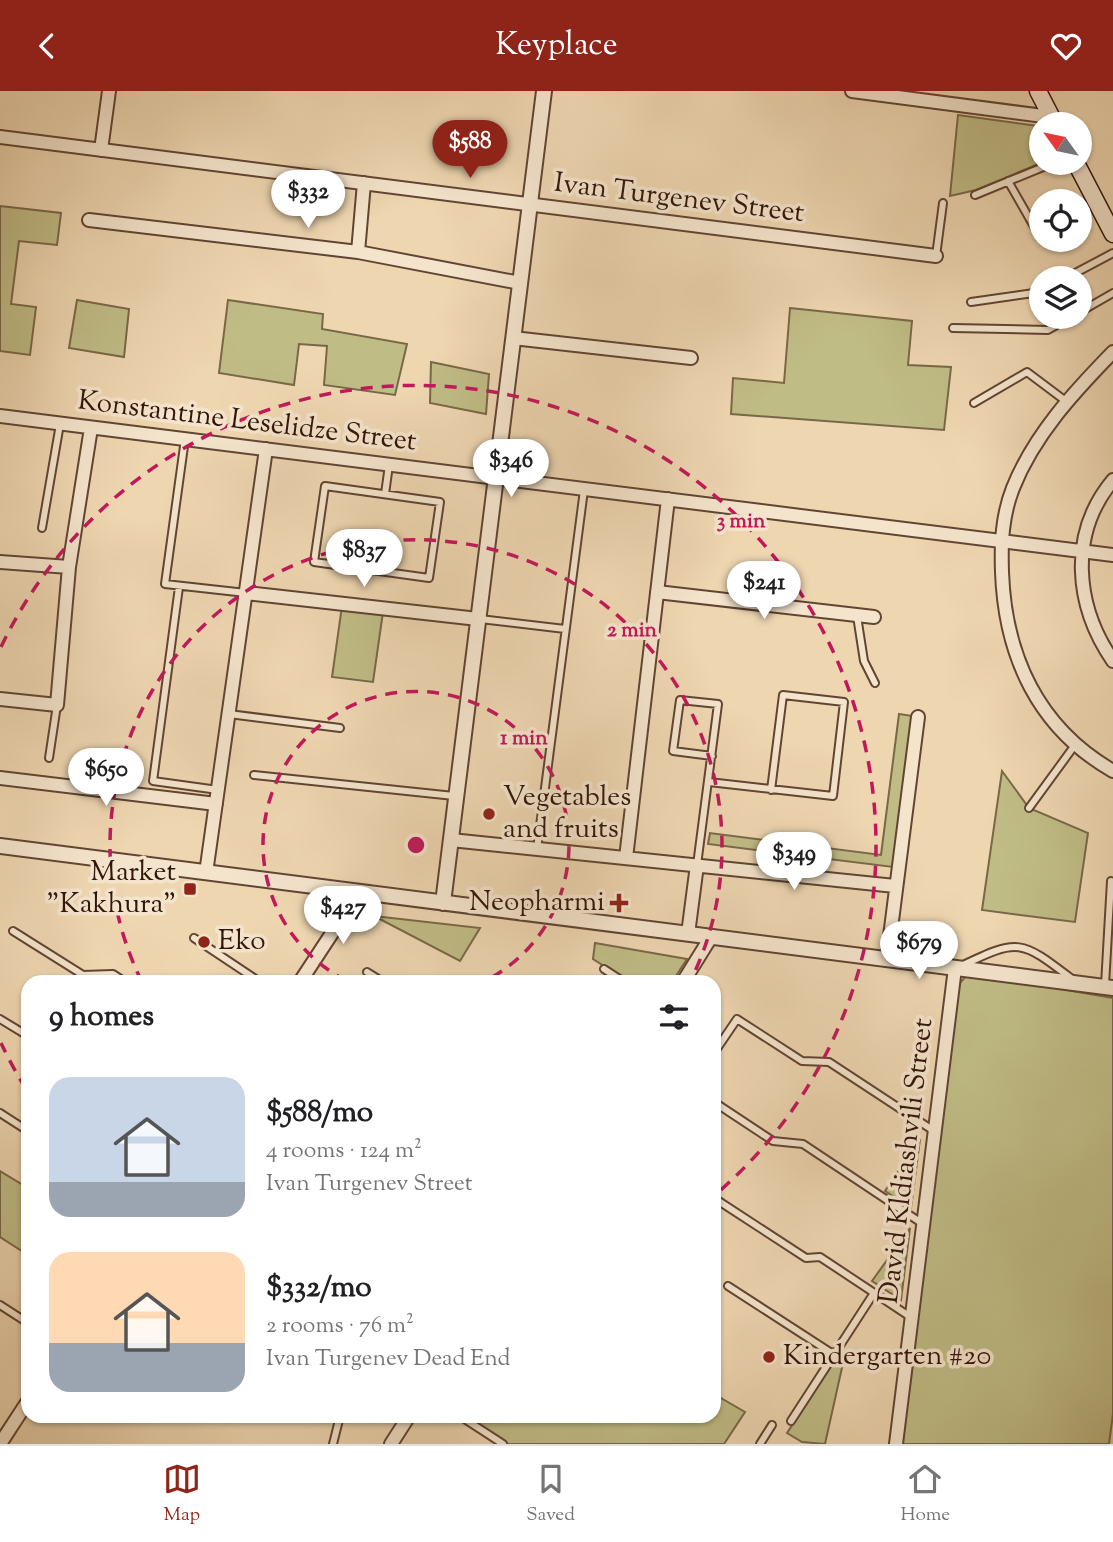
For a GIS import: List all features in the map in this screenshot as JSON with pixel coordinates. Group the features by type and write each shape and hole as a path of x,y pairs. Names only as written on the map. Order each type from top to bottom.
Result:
{"main road":[{"path":"1038,91 1049,112"},
{"path":"1082,175 1113,234"}],"street":[{"path":"101,150 109,91"},
{"path":"443,903 544,91"},
{"path":"852,91 1029,117"},
{"name":"Ivan Turgenev Street","path":"0,137 936,256"},
{"path":"358,253 364,183"},
{"path":"89,220 358,253 520,283"},
{"path":"513,338 691,358"},
{"path":"1113,352 1067,402 1028,457 1013,489 1001,541 1004,611 1019,667 1041,706 1075,745 1113,771"},
{"name":"Konstantine Leselidze Street","path":"0,416 1113,555"},
{"path":"0,699 57,705 69,567 91,428"},
{"path":"206,873 266,449"},
{"path":"1113,480 1088,523 1081,551 1082,583 1088,611 1096,633 1113,661"},
{"path":"626,858 668,499"},
{"path":"0,562 69,567"},
{"path":"657,592 874,617"},
{"path":"246,593 478,619"},
{"path":"887,960 918,717"},
{"path":"0,778 216,804"},
{"path":"451,840 895,886"},
{"path":"0,846 1109,988"},
{"path":"688,934 697,865"},
{"path":"305,975 359,892"},
{"path":"687,975 711,937"},
{"name":"David Kldiashvili Street","path":"896,1444 955,968"},
{"path":"0,1444 21,1412"},
{"path":"391,1444 404,1423"}],"lane":[{"path":"975,195 1029,173"},
{"path":"1008,181 1029,218"},
{"path":"936,256 943,203"},
{"path":"1089,266 1113,253"},
{"path":"1092,305 1113,293"},
{"path":"971,302 1029,294"},
{"path":"953,328 1050,329"},
{"path":"975,403 1027,372 1067,402"},
{"path":"42,528 60,424"},
{"path":"186,439 164,585 246,593"},
{"path":"385,494 389,465"},
{"path":"325,486 385,494 440,502 429,578 314,562 325,486"},
{"path":"537,849 584,489"},
{"path":"179,586 153,781 218,790"},
{"path":"857,616 864,661 875,684"},
{"path":"478,619 565,629"},
{"path":"709,782 771,790 833,796 844,702 783,695 771,790"},
{"path":"697,865 709,782 712,756 718,704 680,700 673,751 712,756"},
{"path":"48,758 57,705"},
{"path":"229,714 340,729"},
{"path":"1029,808 1075,745"},
{"path":"254,775 456,796"},
{"path":"1109,988 1111,881"},
{"path":"13,931 83,975 114,975"},
{"path":"194,938 250,975"},
{"path":"955,968 1000,946 1033,949 1079,984"},
{"path":"604,969 613,975"},
{"path":"367,972 372,975"},
{"path":"0,1019 21,1032"},
{"path":"721,1043 737,1019 802,1062 829,1062 935,1132"},
{"path":"721,1107 773,1140 803,1144 923,1224"},
{"path":"0,1113 21,1126"},
{"path":"721,1203 806,1258 820,1257 912,1318"},
{"path":"727,1286 833,1354"},
{"path":"791,1421 874,1293"},
{"path":"0,1305 21,1318"},
{"path":"333,1444 338,1423"},
{"path":"471,1423 503,1444"},
{"path":"760,1444 772,1425"}],"shaded area":[{"path":"958,115 1029,125 1029,168 976,190 950,196"},
{"path":"0,206 61,213 57,245 19,241 11,304 36,307 30,355 0,351"},
{"path":"77,300 129,309 124,357 69,348"},
{"path":"228,300 323,314 322,329 407,344 395,395 324,385 327,346 299,344 294,385 219,373"},
{"path":"790,308 912,321 908,365 951,367 944,430 731,414 733,378 784,383"},
{"path":"431,362 489,374 486,414 430,403"},
{"path":"342,606 383,612 373,682 332,677"},
{"path":"899,714 913,716 893,867 708,844 710,833 881,855"},
{"path":"1002,771 1029,808 1088,833 1075,922 982,910"},
{"path":"374,916 480,928 460,961"},
{"path":"595,943 687,959 677,975 618,975 593,959"},
{"path":"969,973 1113,998 1113,1414 1109,1444 900,1444 957,986"},
{"path":"920,1139 911,1208 885,1191"},
{"path":"0,1171 21,1184 21,1250 0,1237"},
{"path":"910,1228 901,1300 872,1281"},
{"path":"834,1362 843,1363 825,1444 802,1442 787,1433"},
{"path":"721,1398 745,1412 724,1444 507,1444 475,1423 721,1423"}],"place":[{"name":"Vegetables and fruits","path":"489,814"},
{"name":"Market \"Kakhura\"","path":"190,889"},
{"name":"Neopharmi","path":"619,903"},
{"name":"Eko","path":"204,942"},
{"name":"Kindergarten #20","path":"769,1357"}]}
